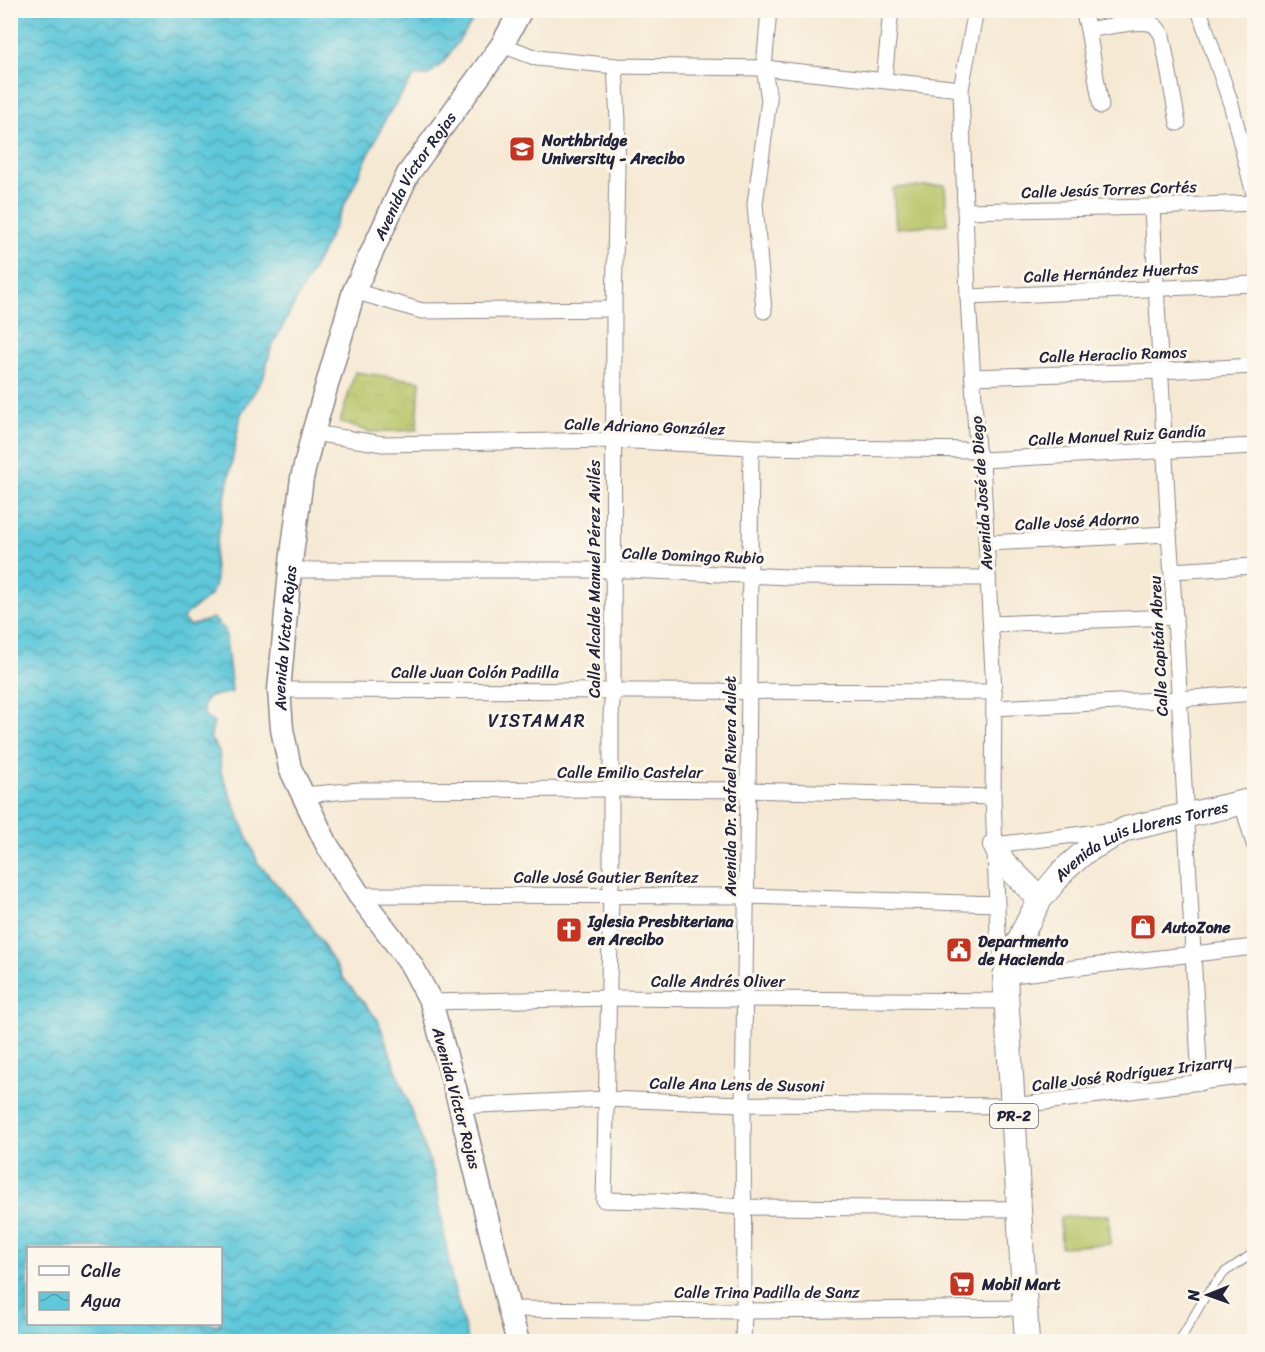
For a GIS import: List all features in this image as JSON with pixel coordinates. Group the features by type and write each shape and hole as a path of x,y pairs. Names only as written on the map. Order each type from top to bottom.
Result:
{"main road":[{"name":"Avenida Luis Llorens Torres","path":"1040,899 1064,870 1086,851 1126,829 1248,802"},
{"path":"995,844 1003,862 1040,899"},
{"name":"Avenida José de Diego","path":"1027,1341 1005,976 1023,932 1040,899"}],"street":[{"name":"Avenida Víctor Rojas","path":"518,1341 460,1106 431,1002 412,966 359,895 327,845 290,768 282,729 279,690 290,570 302,478 354,291 408,174 502,45 521,10"},
{"path":"764,311 755,204 769,100 764,68 769,10"},
{"path":"884,80 891,10"},
{"name":"Avenida José de Diego","path":"976,10 961,89 968,297 987,543 994,692 993,797 998,934 1005,976"},
{"path":"1083,10 1101,106"},
{"path":"1199,10 1231,104 1254,195"},
{"path":"1088,30 1135,17 1156,26 1162,35 1178,123"},
{"path":"502,45 537,58 615,66 764,68 961,89"},
{"name":"Calle Alcalde Manuel Pérez Avilés","path":"615,66 618,121 614,309 613,690 604,1200 743,1207"},
{"name":"Calle Jesús Torres Cortés","path":"965,211 1152,207 1254,202"},
{"name":"Calle Capitán Abreu","path":"1152,207 1200,1083"},
{"name":"Calle Hernández Huertas","path":"968,297 1254,284"},
{"path":"354,291 422,311 614,309"},
{"name":"Calle Heraclio Ramos","path":"973,377 1254,366"},
{"name":"Calle Adriano González","path":"313,433 382,444 613,440 979,455"},
{"name":"Calle Manuel Ruiz Gandía","path":"979,455 1254,446"},
{"name":"Avenida Dr. Rafael Rivera Aulet","path":"742,1341 750,447"},
{"name":"Calle José Adorno","path":"987,543 1169,534"},
{"path":"1172,571 1254,566"},
{"name":"Calle Domingo Rubio","path":"290,570 613,570 750,576 988,578"},
{"path":"991,624 1175,617"},
{"name":"Calle Juan Colón Padilla","path":"279,690 994,692"},
{"path":"994,708 1254,693"},
{"name":"Calle Emilio Castelar","path":"303,795 360,790 610,789 748,790 993,797"},
{"path":"1248,802 1254,844"},
{"path":"995,844 1126,829"},
{"name":"Calle José Gautier Benítez","path":"359,895 611,895 997,904"},
{"path":"1005,976 1254,947"},
{"name":"Calle Andrés Oliver","path":"431,1002 608,998 1006,1001"},
{"name":"Calle José Rodríguez Irizarry","path":"1014,1106 1254,1076"},
{"name":"Calle Ana Lens de Susoni","path":"460,1106 606,1099 743,1104 1014,1106"},
{"path":"743,1207 1019,1209"},
{"name":"Calle Trina Padilla de Sanz","path":"509,1309 744,1311 1025,1308"}],"lane":[{"path":"1179,1341 1206,1294 1225,1272 1254,1253"}],"green space":[{"path":"945,185 947,224 896,228 893,188"},
{"path":"355,372 420,381 417,430 370,432 340,422"},
{"path":"1109,1215 1110,1244 1061,1247 1060,1217"}],"water":[{"path":"10,11 480,11 443,63 427,76 414,76 387,116 323,250 271,348 264,376 241,414 214,557 216,580 211,595 182,618 190,626 213,618 225,630 232,692 208,697 203,706 205,717 214,723 210,738 219,751 221,772 258,863 307,919 344,979 378,1020 435,1177 452,1281 468,1341 11,1341"}],"place":[{"name":"Northbridge University - Arecibo","path":"522,149"},
{"name":"AutoZone","path":"1143,927"},
{"name":"Iglesia Presbiteriana en Arecibo","path":"569,930"},
{"name":"Departmento de Hacienda","path":"959,950"},
{"name":"Mobil Mart","path":"962,1284"}],"district":[{"name":"VISTAMAR","path":"537,721"}]}
